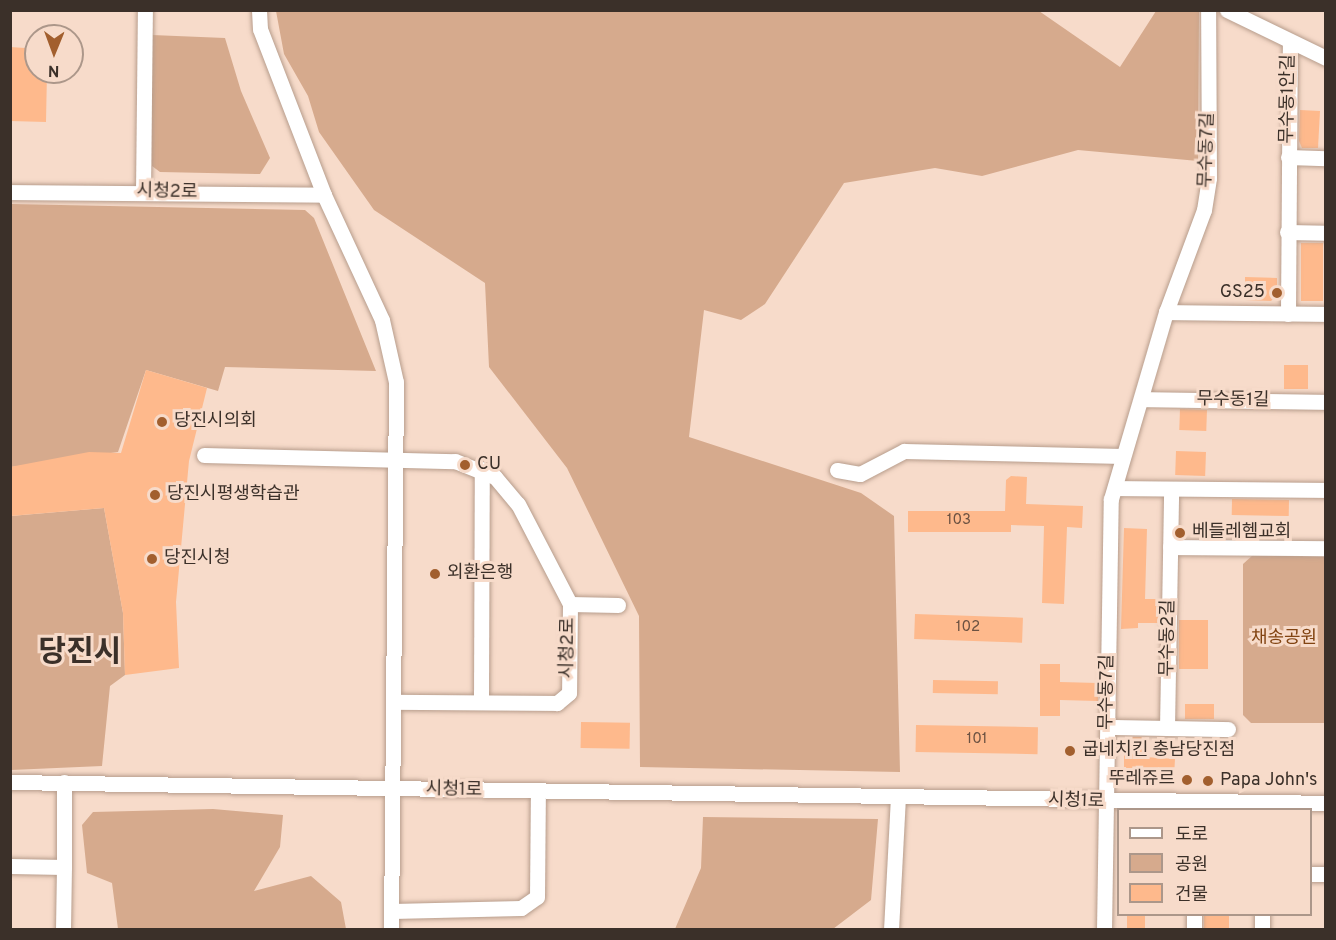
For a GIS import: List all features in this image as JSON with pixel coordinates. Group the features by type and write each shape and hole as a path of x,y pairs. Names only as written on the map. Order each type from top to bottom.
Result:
{"street":[{"path":"143,192 145,10"},
{"path":"259,10 260,29 324,195 382,320 396,382 391,930"},
{"name":"무수동7길","path":"1104,930 1111,873 1105,803 1115,488 1166,312 1204,210 1209,178 1208,10"},
{"name":"무수동1안길","path":"1227,10 1326,58"},
{"name":"무수동1안길","path":"1288,314 1290,41"},
{"name":"무수동1안길","path":"1288,158 1326,158"},
{"name":"시청2로","path":"10,192 324,195"},
{"path":"1287,232 1326,233"},
{"path":"1166,312 1326,314"},
{"name":"무수동1길","path":"1141,399 1326,402"},
{"path":"837,470 860,474 904,451 1124,456"},
{"name":"시청2로","path":"204,455 455,461 482,469 518,504 570,604 568,693 557,703 394,702"},
{"path":"481,702 482,469"},
{"path":"1115,488 1326,490"},
{"name":"무수동2길","path":"1167,728 1171,489"},
{"path":"482,498 485,491 498,492 518,504"},
{"path":"1170,548 1326,548"},
{"path":"570,604 618,605"},
{"path":"1108,727 1228,729"},
{"name":"시청1로","path":"10,782 898,797 1105,803 1326,803"},
{"path":"63,930 64,782"},
{"path":"392,911 521,908 537,897 538,792"},
{"path":"891,930 898,797"},
{"path":"10,866 64,867"}],"green space":[{"path":"276,11 1039,11 1120,67 1156,11 1199,11 1198,161 1078,150 982,176 935,168 844,183 765,304 741,320 704,310 689,437 861,493 894,516 900,772 640,767 639,616 567,468 489,367 485,283 374,210 319,132 308,96 284,54"},
{"path":"152,35 225,38 241,91 270,158 260,174 160,172 152,166"},
{"path":"11,204 305,210 314,218 376,371 225,367 218,391 146,370 118,452 11,467"},
{"path":"104,508 123,613 125,675 110,686 102,766 11,770 11,516"},
{"name":"채송공원","path":"1253,555 1325,557 1325,723 1251,723 1243,715 1243,564"},
{"path":"213,809 283,815 280,847 254,891 311,876 341,902 346,929 118,929 112,883 87,873 82,825 93,812"},
{"path":"703,817 878,819 871,900 833,929 675,929 701,868"}],"building":[{"path":"10,47 24,48 24,84 47,84 46,122 10,121"},
{"path":"1300,110 1320,111 1318,148 1302,148 1299,141"},
{"path":"1301,243 1323,243 1323,301 1301,301"},
{"path":"1245,277 1277,278 1277,295 1271,301 1245,300"},
{"path":"1284,365 1308,365 1308,389 1284,389"},
{"path":"146,370 207,388 189,461 176,602 179,668 125,675 123,613 104,508 10,516 10,467 89,452 121,453"},
{"path":"1180,409 1207,410 1206,431 1179,430"},
{"path":"1176,451 1206,452 1205,476 1175,475"},
{"path":"1011,476 1027,477 1026,504 1083,506 1082,528 1067,527 1064,604 1042,603 1044,526 1011,525 1011,532 908,532 908,511 1005,511 1006,480"},
{"path":"1232,499 1289,500 1289,516 1232,515"},
{"path":"1124,528 1147,529 1145,599 1159,599 1159,623 1138,623 1138,628 1121,629"},
{"path":"915,614 1023,618 1022,643 914,639"},
{"path":"1179,620 1208,620 1208,669 1179,669"},
{"path":"1040,664 1060,664 1060,682 1098,683 1098,701 1060,700 1060,716 1040,716"},
{"path":"933,680 998,681 998,694 933,693"},
{"path":"1185,704 1214,704 1214,719 1185,719"},
{"path":"581,722 630,723 630,749 581,748"},
{"path":"916,725 1038,727 1038,754 916,752"},
{"path":"1130,737 1145,737 1145,757 1175,759 1174,777 1130,776 1124,767 1124,742"},
{"path":"1127,916 1145,916 1145,930 1127,930"},
{"path":"1204,916 1229,916 1229,930 1204,930"}],"place":[{"name":"GS25","path":"1277,293"},
{"name":"당진시의회","path":"162,422"},
{"name":"CU","path":"465,465"},
{"name":"당진시평생학습관","path":"155,495"},
{"name":"베들레헴교회","path":"1180,533"},
{"name":"당진시청","path":"152,559"},
{"name":"외환은행","path":"435,574"},
{"name":"굽네치킨 충남당진점","path":"1070,751"},
{"name":"뚜레쥬르","path":"1187,780"},
{"name":"Papa John's","path":"1208,781"}],"district":[{"name":"당진시","path":"80,654"}]}
